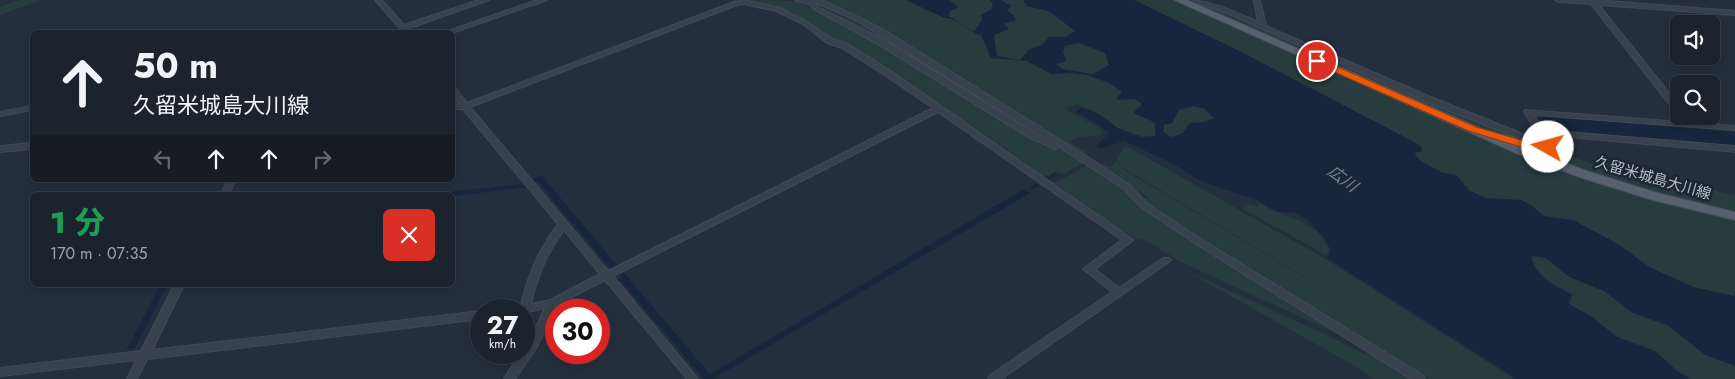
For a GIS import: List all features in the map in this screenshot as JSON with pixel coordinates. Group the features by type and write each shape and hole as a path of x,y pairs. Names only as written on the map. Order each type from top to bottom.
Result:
{"main road":[{"name":"久留米城島大川線","path":"1178,0 1473,129 1583,174 1656,197 1735,216"}],"street":[{"path":"378,0 404,30 486,0"},
{"path":"455,30 544,0"},
{"path":"725,0 778,8 805,23 830,41 845,46 889,74 1128,240 1088,269 1118,293"},
{"path":"798,0 811,1 816,8 879,41 1033,136 1068,149 1127,187 1145,206 1200,243 1420,379"},
{"path":"1189,0 1230,12 1430,100 1548,147"},
{"path":"1257,0 1263,27"},
{"path":"1558,0 1735,13"},
{"path":"1592,1 1670,100"},
{"path":"455,107 466,106 741,2"},
{"path":"455,93 693,379"},
{"path":"0,114 30,108"},
{"path":"560,299 938,109"},
{"path":"1548,147 1542,132 1528,112 1670,123"},
{"path":"1700,125 1735,128"},
{"path":"1473,129 1491,133 1534,148 1548,147"},
{"path":"1542,132 1735,150"},
{"path":"0,149 30,146"},
{"path":"527,299 544,252 564,223"},
{"path":"993,379 1166,260"},
{"path":"132,379 178,287"},
{"path":"0,372 470,316"},
{"path":"509,379 533,344 545,318"}],"green space":[{"path":"19,0 42,0 0,15 0,7"},
{"path":"751,0 795,1 838,20 955,90 1004,122 1039,142 1067,152 1083,163 1064,174 1054,172 1042,176 1007,149 845,43 828,36 789,11"},
{"path":"820,0 990,0 998,12 999,0 1023,0 1027,6 1049,11 1082,26 1055,47 1084,40 1176,97 1230,110 1188,142 1155,136 1142,137 1117,128 1107,119 1078,104 1064,108 1102,130 1100,136 1077,137 1070,142 1088,153 1083,156 881,30"},
{"path":"1134,0 1172,0 1515,153 1627,193 1735,220 1735,291 1733,295 1735,296 1735,379 1691,379 1678,372 1655,351 1617,337 1592,317 1568,304 1572,294 1548,282 1535,269 1495,207 1243,53"},
{"path":"1186,0 1228,13 1539,145 1531,145 1477,128"},
{"path":"815,3 852,18 1049,140 994,109 871,33"},
{"path":"1495,136 1535,149 1556,150 1605,169 1647,175 1735,195 1735,213 1657,193 1581,170"},
{"path":"1124,147 1130,148 1322,257 1514,379 1430,379 1235,260 1148,204 1142,199 1149,198 1102,166 1103,164 1111,167 1116,161 1120,166 1117,159","holes":["1120,166 1378,321 1121,168"]},
{"path":"1088,165 1122,188 1149,213 1335,333 1181,262 1142,238 1138,240 1098,215 1055,183"},
{"path":"1258,202 1298,220 1316,231 1329,250 1326,255 1242,209 1247,204 1258,207"},
{"path":"1188,272 1362,353 1380,358 1413,379 1374,379 1348,362"}],"water":[{"path":"906,0 949,0 959,7 950,11 949,16 974,32 953,20 944,18"},
{"name":"広川","path":"990,0 1001,0 1011,6 1007,10 1016,20 1004,24 1009,29 994,35 997,56 1020,60 1030,49 1042,45 1049,37 1066,37 1075,31 1049,11 1027,6 1023,0 1134,0 1243,53 1418,144 1422,148 1421,152 1416,152 1415,154 1419,160 1443,173 1456,175 1470,191 1486,198 1521,200 1531,205 1544,216 1573,220 1620,245 1649,267 1693,287 1735,296 1735,366 1705,355 1669,326 1633,313 1604,291 1569,277 1546,258 1531,256 1537,270 1546,280 1572,294 1569,304 1592,317 1617,337 1655,351 1678,372 1691,379 1517,379 1327,258 1331,252 1326,241 1311,223 1300,215 1292,212 1276,211 1253,198 1199,180 1172,163 1124,141 1100,149 1096,146 1108,135 1108,131 1076,111 1082,107 1097,113 1117,128 1142,137 1155,136 1155,124 1151,120 1134,113 1141,106 1141,103 1135,99 1119,100 1116,98 1121,91 1109,83 1087,75 1071,73 1051,74 1027,61 991,58 981,35 974,32 982,20 981,15 991,10 993,4","holes":["1079,43 1105,53 1109,65 1093,74 1062,69 1056,64 1067,61 1063,52 1065,46","1194,106 1205,109 1214,118 1204,122 1190,123 1183,133 1171,137 1163,132 1164,125 1172,123 1179,110"]},
{"path":"1540,116 1735,132 1735,146 1549,130"},
{"path":"542,176 616,264 615,267 610,268 538,182 534,181 535,178"},
{"path":"521,184 529,187 455,196 455,192 446,192"},
{"path":"1024,189 1030,193 713,379 704,379 621,281 619,282 616,279 622,278 620,275 624,273 709,373 712,373"},
{"path":"159,287 166,287 135,348 127,349"}],"waterway":[{"path":"1048,179 1055,174"},
{"path":"1032,188 1037,185"}],"route":[{"path":"1317,61 1473,129 1491,133 1534,148 1548,147"}]}
